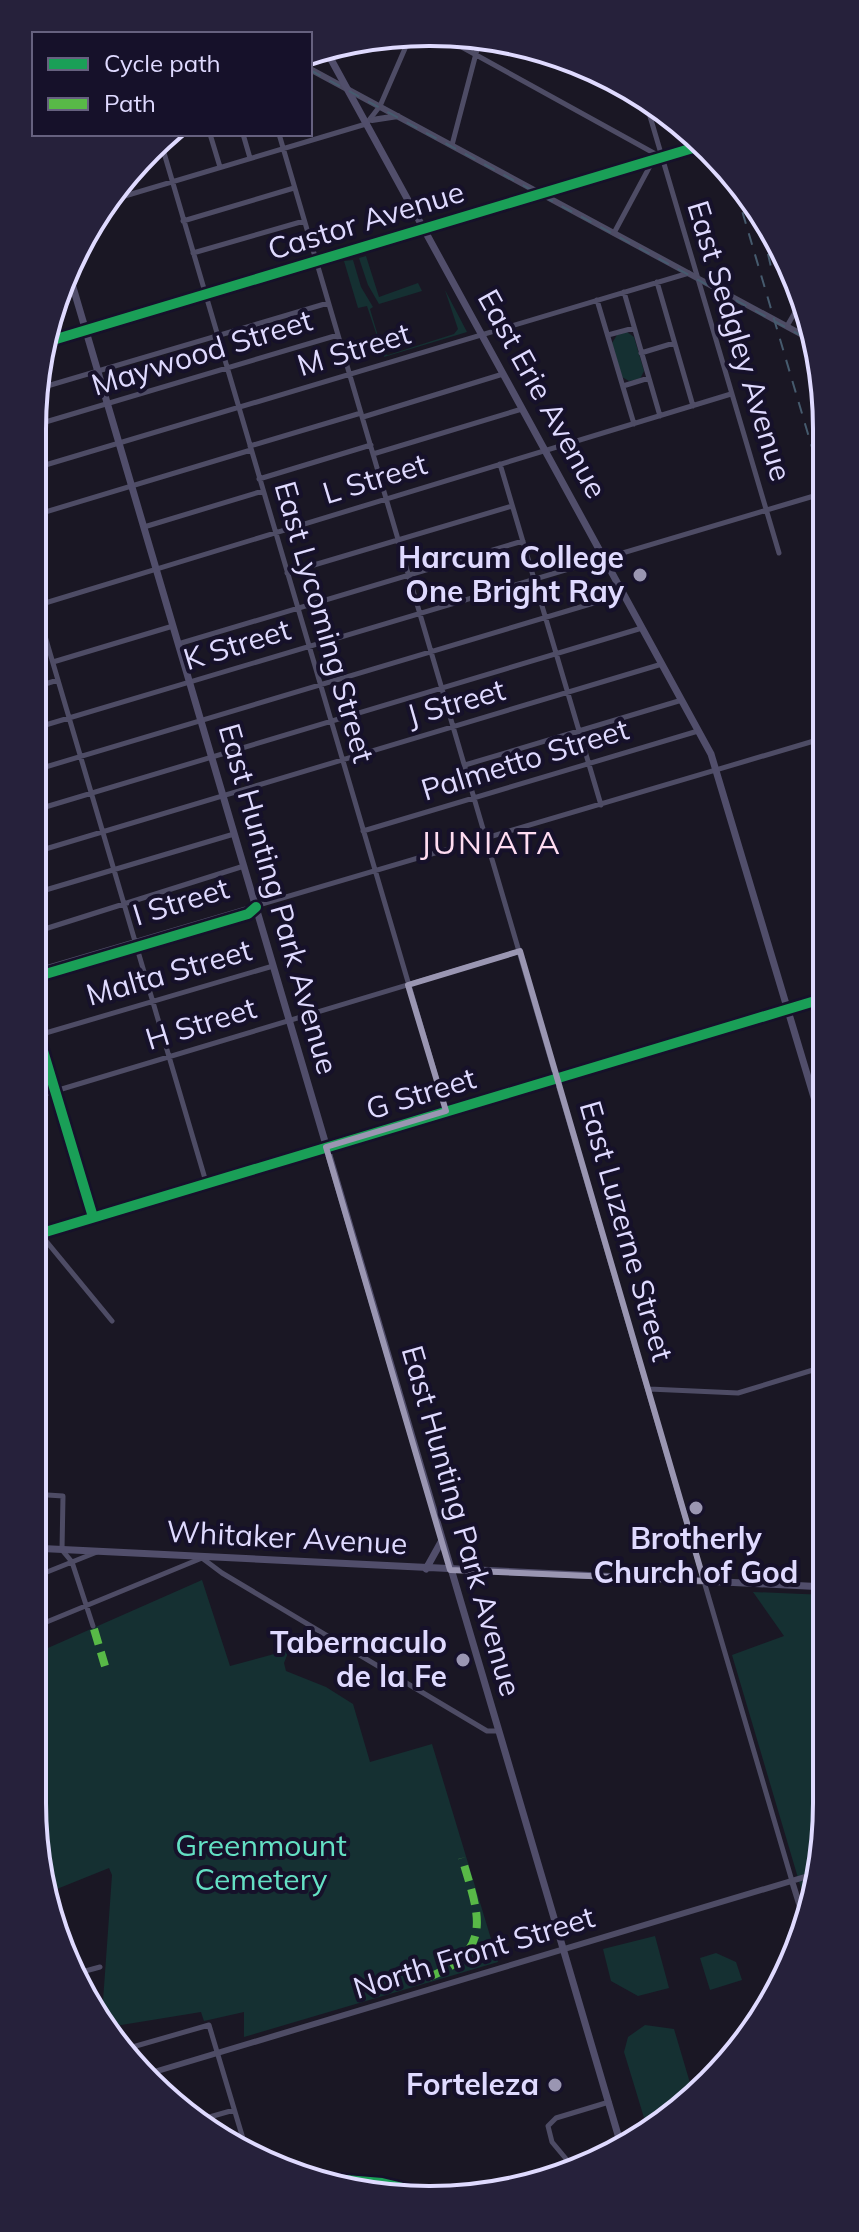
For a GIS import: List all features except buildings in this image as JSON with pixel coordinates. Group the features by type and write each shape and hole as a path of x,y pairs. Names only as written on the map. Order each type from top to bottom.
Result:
{"main road":[{"name":"East Erie Avenue","path":"331,59 369,122 718,770 813,1093"},
{"name":"Castor Avenue","path":"57,339 691,149"},
{"name":"East Hunting Park Avenue","path":"74,288 619,2136"},
{"path":"426,1569 441,1539"},
{"name":"Whitaker Avenue","path":"46,1549 813,1586"}],"street":[{"path":"369,122 380,106 406,47"},
{"path":"464,48 662,157 650,166 614,233"},
{"path":"452,145 477,49"},
{"path":"312,70 801,334"},
{"path":"125,196 398,116"},
{"name":"East Sedgley Avenue","path":"650,116 779,553"},
{"path":"211,136 220,167"},
{"path":"244,136 250,158"},
{"name":"East Luzerne Street","path":"280,136 792,1881"},
{"name":"East Lycoming Street","path":"164,153 446,1111"},
{"path":"183,221 294,188"},
{"path":"193,253 304,221"},
{"name":"M Street","path":"46,465 689,273"},
{"path":"657,282 693,406"},
{"path":"624,292 660,416"},
{"path":"597,300 634,424"},
{"path":"48,386 328,303"},
{"path":"787,326 795,312"},
{"path":"608,335 634,328"},
{"name":"Maywood Street","path":"46,422 338,335"},
{"path":"641,353 674,343"},
{"path":"46,512 503,374"},
{"path":"623,386 649,378"},
{"name":"L Street","path":"46,602 731,394"},
{"path":"373,454 522,409"},
{"path":"259,479 371,445"},
{"path":"500,464 601,805"},
{"path":"144,527 263,491"},
{"name":"K Street","path":"46,725 813,496"},
{"path":"287,573 512,506"},
{"path":"178,644 523,541"},
{"path":"46,767 624,594"},
{"path":"53,662 173,626"},
{"path":"46,807 642,628"},
{"path":"46,641 206,1182"},
{"name":"J Street","path":"46,849 662,664"},
{"path":"46,684 58,680"},
{"path":"465,765 682,700"},
{"name":"Palmetto Street","path":"363,831 698,731"},
{"name":"I Street","path":"46,968 248,914 256,907 813,741"},
{"path":"46,890 234,834"},
{"path":"46,929 244,866"},
{"name":"I Street","path":"46,973 135,944"},
{"name":"H Street","path":"46,1094 520,951"},
{"name":"Malta Street","path":"46,1033 273,966"},
{"name":"G Street","path":"46,1231 813,1002"},
{"path":"46,1066 93,1217"},
{"path":"46,1240 112,1321"},
{"path":"649,1389 738,1393 813,1370"},
{"path":"46,1495 63,1496 62,1550 72,1562 93,1626"},
{"path":"46,1572 98,1552"},
{"path":"46,1623 202,1558 487,1731 499,1731"},
{"name":"North Front Street","path":"156,2072 806,1877"},
{"path":"792,1881 799,1904"},
{"path":"86,1971 100,1967"},
{"path":"134,2047 209,2025 242,2137"},
{"path":"567,2161 548,2134 548,2126 556,2118 609,2102"},
{"path":"210,2117 234,2110"}],"highlighted area":[{"path":"520,951 704,1581 450,1570 326,1147 446,1111 408,985"}],"green space":[{"path":"366,256 379,297 418,283 422,291 379,304 368,285 359,258"},
{"path":"353,260 361,287 373,307 370,309 383,353 388,355 454,334 458,329 445,290 467,332 384,357 367,306 358,308 344,261"},
{"path":"627,332 634,337 644,371 640,379 629,381 622,377 612,343 617,335"},
{"name":"Greenmount Cemetery","path":"202,1580 230,1666 289,1650 284,1663 286,1671 326,1687 353,1704 370,1762 432,1744 498,1962 244,2037 244,2012 204,2021 201,2012 118,2026 103,2003 112,1875 109,1868 56,1889 53,1877 46,1802 46,1649"},
{"path":"753,1592 813,1594 813,1802 810,1853 802,1892 732,1655 784,1636"},
{"path":"655,1936 669,1988 638,1996 611,1981 603,1949"},
{"path":"716,1953 736,1962 742,1980 710,1990 700,1958"},
{"path":"645,2025 674,2029 690,2084 645,2120 624,2052 628,2037"}],"railway":[{"path":"312,71 801,336"},
{"path":"740,205 813,451"},
{"path":"766,246 771,267"}],"marked path":[{"path":"94,1629 105,1666"},
{"path":"429,1977 465,1955 477,1928 473,1896 462,1858"}],"cycle path":[{"path":"57,339 691,149"},
{"path":"46,974 248,914 256,907"},
{"path":"46,1232 813,1002"},
{"path":"46,1061 93,1217"},
{"path":"376,2183 384,2183"}],"place":[{"name":"Harcum College One Bright Ray","path":"640,575"},
{"name":"Brotherly Church of God","path":"696,1508"},
{"name":"Tabernaculo de la Fe","path":"463,1660"},
{"name":"Forteleza","path":"555,2085"}],"district":[{"name":"JUNIATA","path":"491,843"}]}
